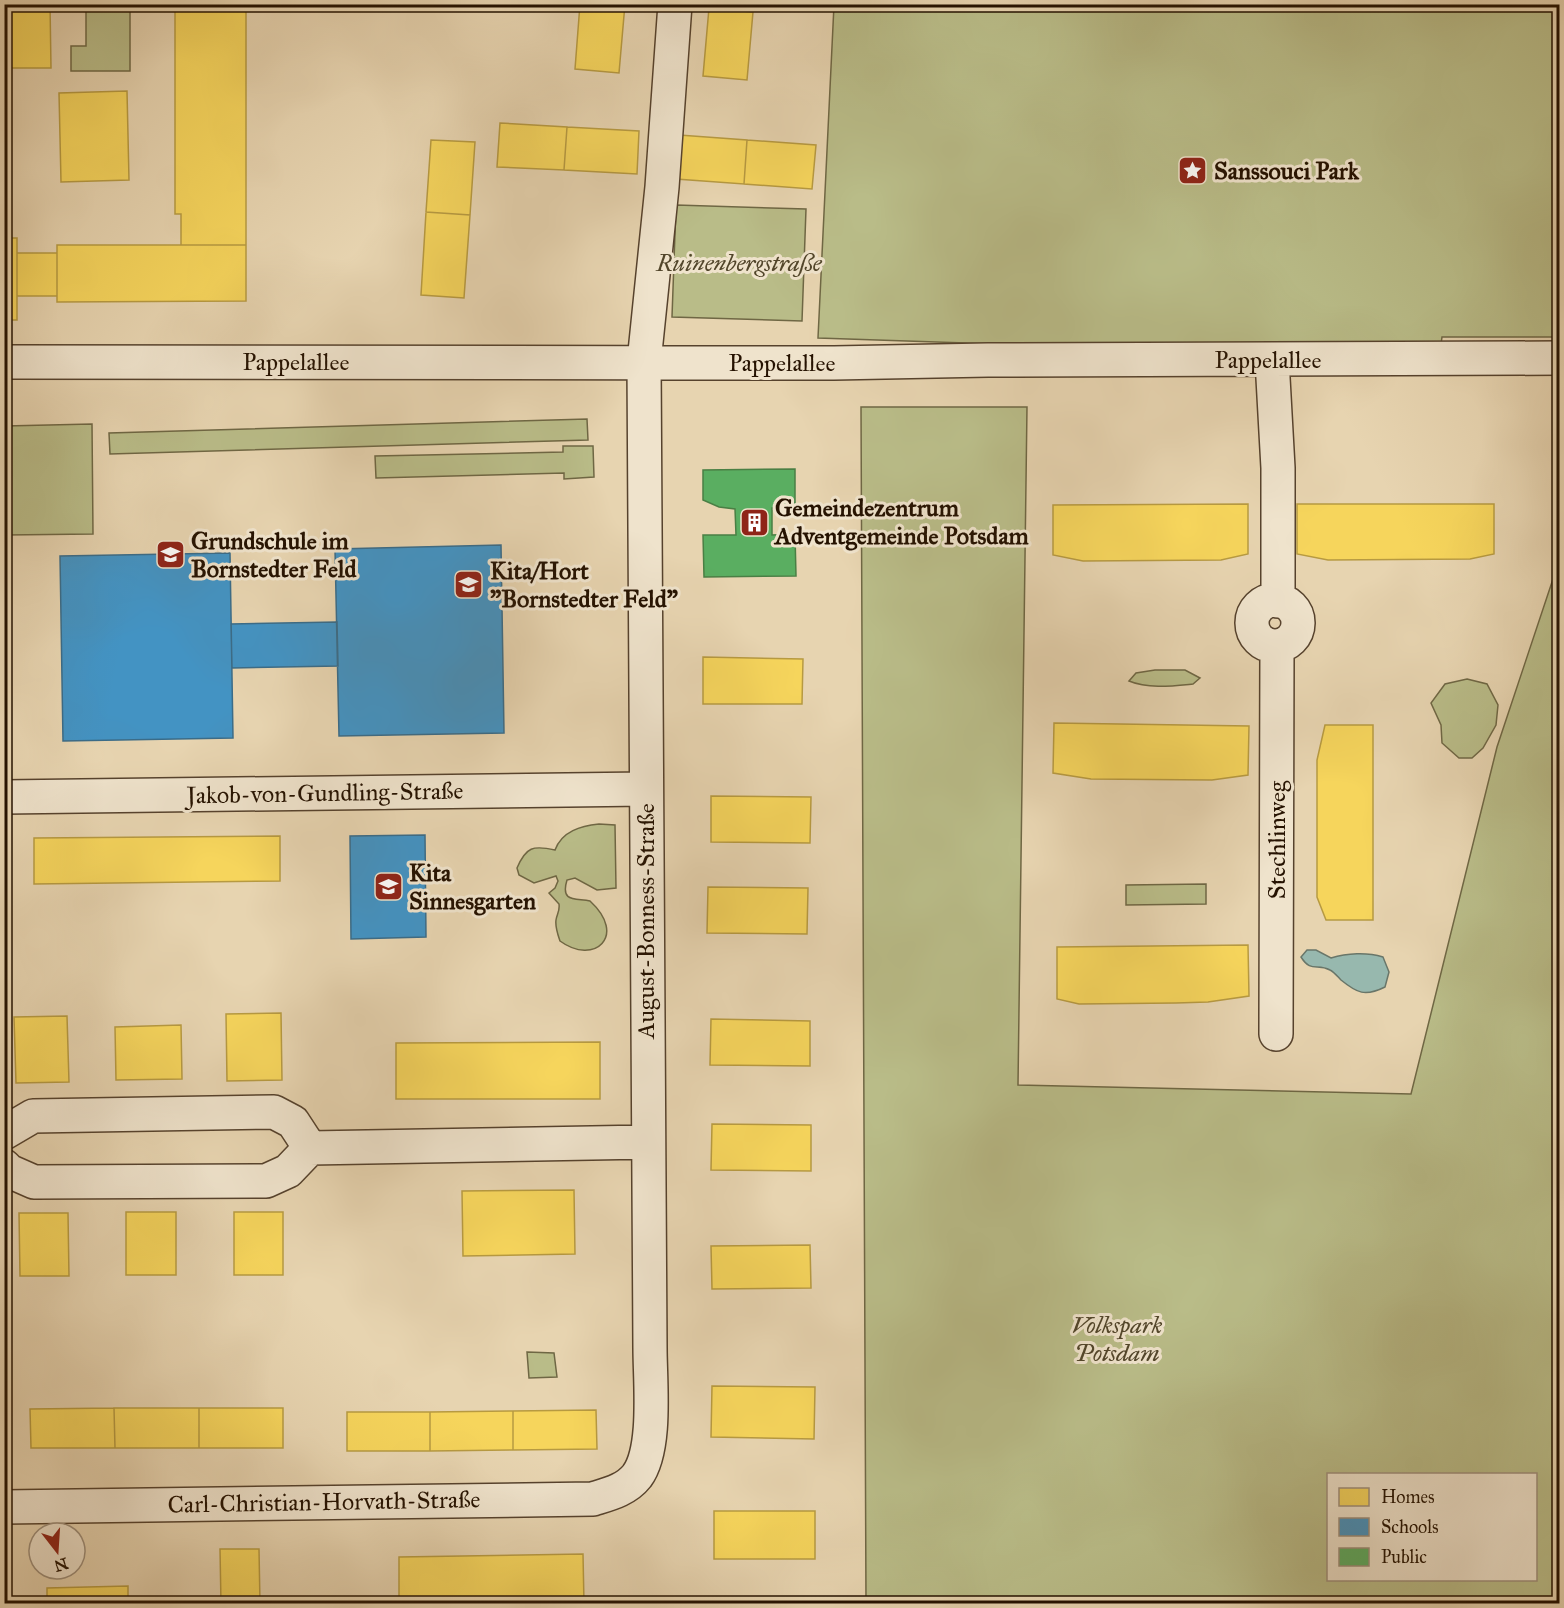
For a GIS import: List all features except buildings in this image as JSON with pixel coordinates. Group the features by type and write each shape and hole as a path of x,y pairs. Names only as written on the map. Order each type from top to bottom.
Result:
{"street":[{"path":"644,362 662,188 675,4"},
{"name":"Pappelallee","path":"4,362 834,363 988,360 1560,358"},
{"name":"Stechlinweg","path":"1272,360 1278,468 1278,601 1267,602 1257,609 1252,620 1254,634 1264,644 1277,646 1276,1034"},
{"name":"August-Bonness-Straße","path":"636,1477 646,1460 650,1440 644,362"},
{"name":"Jakob-von-Gundling-Straße","path":"4,797 645,789"},
{"path":"4,1133 33,1116 274,1112 293,1122 310,1148"},
{"path":"4,1166 9,1171 34,1182 266,1181 288,1171 310,1148 647,1142"},
{"name":"Carl-Christian-Horvath-Straße","path":"4,1507 593,1499 617,1492 636,1477"}],"green space":[{"path":"86,5 130,5 130,71 71,71 71,46 86,46"},
{"name":"Sanssouci Park","path":"834,5 1559,5 1559,337 1442,337 1439,359 818,338"},
{"name":"Ruinenbergstraße","path":"676,205 806,209 802,321 672,317"},
{"name":"Volkspark Potsdam","path":"861,407 1027,407 1018,1085 1411,1094 1497,747 1559,561 1559,1603 866,1603"},
{"path":"587,419 588,440 110,454 109,433"},
{"path":"92,424 93,534 5,535 5,426"},
{"path":"563,446 593,446 594,477 564,479 564,473 376,478 375,456 563,452"},
{"path":"1155,670 1185,670 1200,678 1193,684 1169,686 1136,684 1129,681 1136,673"},
{"path":"1467,679 1487,684 1498,705 1496,725 1483,748 1472,758 1459,758 1442,743 1441,725 1431,703 1445,684"},
{"path":"615,825 616,888 597,890 575,878 567,880 565,887 566,893 571,898 590,901 601,914 606,926 606,936 602,943 594,949 584,950 573,948 560,941 556,923 559,904 549,893 558,881 556,876 534,883 519,875 517,868 531,849 555,850 567,834 586,826"},
{"path":"1206,884 1206,904 1126,905 1126,885"},
{"path":"527,1352 554,1353 557,1377 529,1378"}],"water":[{"path":"1307,950 1316,950 1331,958 1357,954 1383,957 1389,972 1385,987 1367,993 1357,991 1330,970 1308,965 1301,957"}],"place":[{"name":"Sanssouci Park","path":"1193,171"},
{"name":"Gemeindezentrum Adventgemeinde Potsdam","path":"754,522"},
{"name":"Grundschule im Bornstedter Feld","path":"170,555"},
{"name":"Kita/Hort \"Bornstedter Feld\"","path":"469,585"},
{"name":"Kita Sinnesgarten","path":"388,887"}]}
